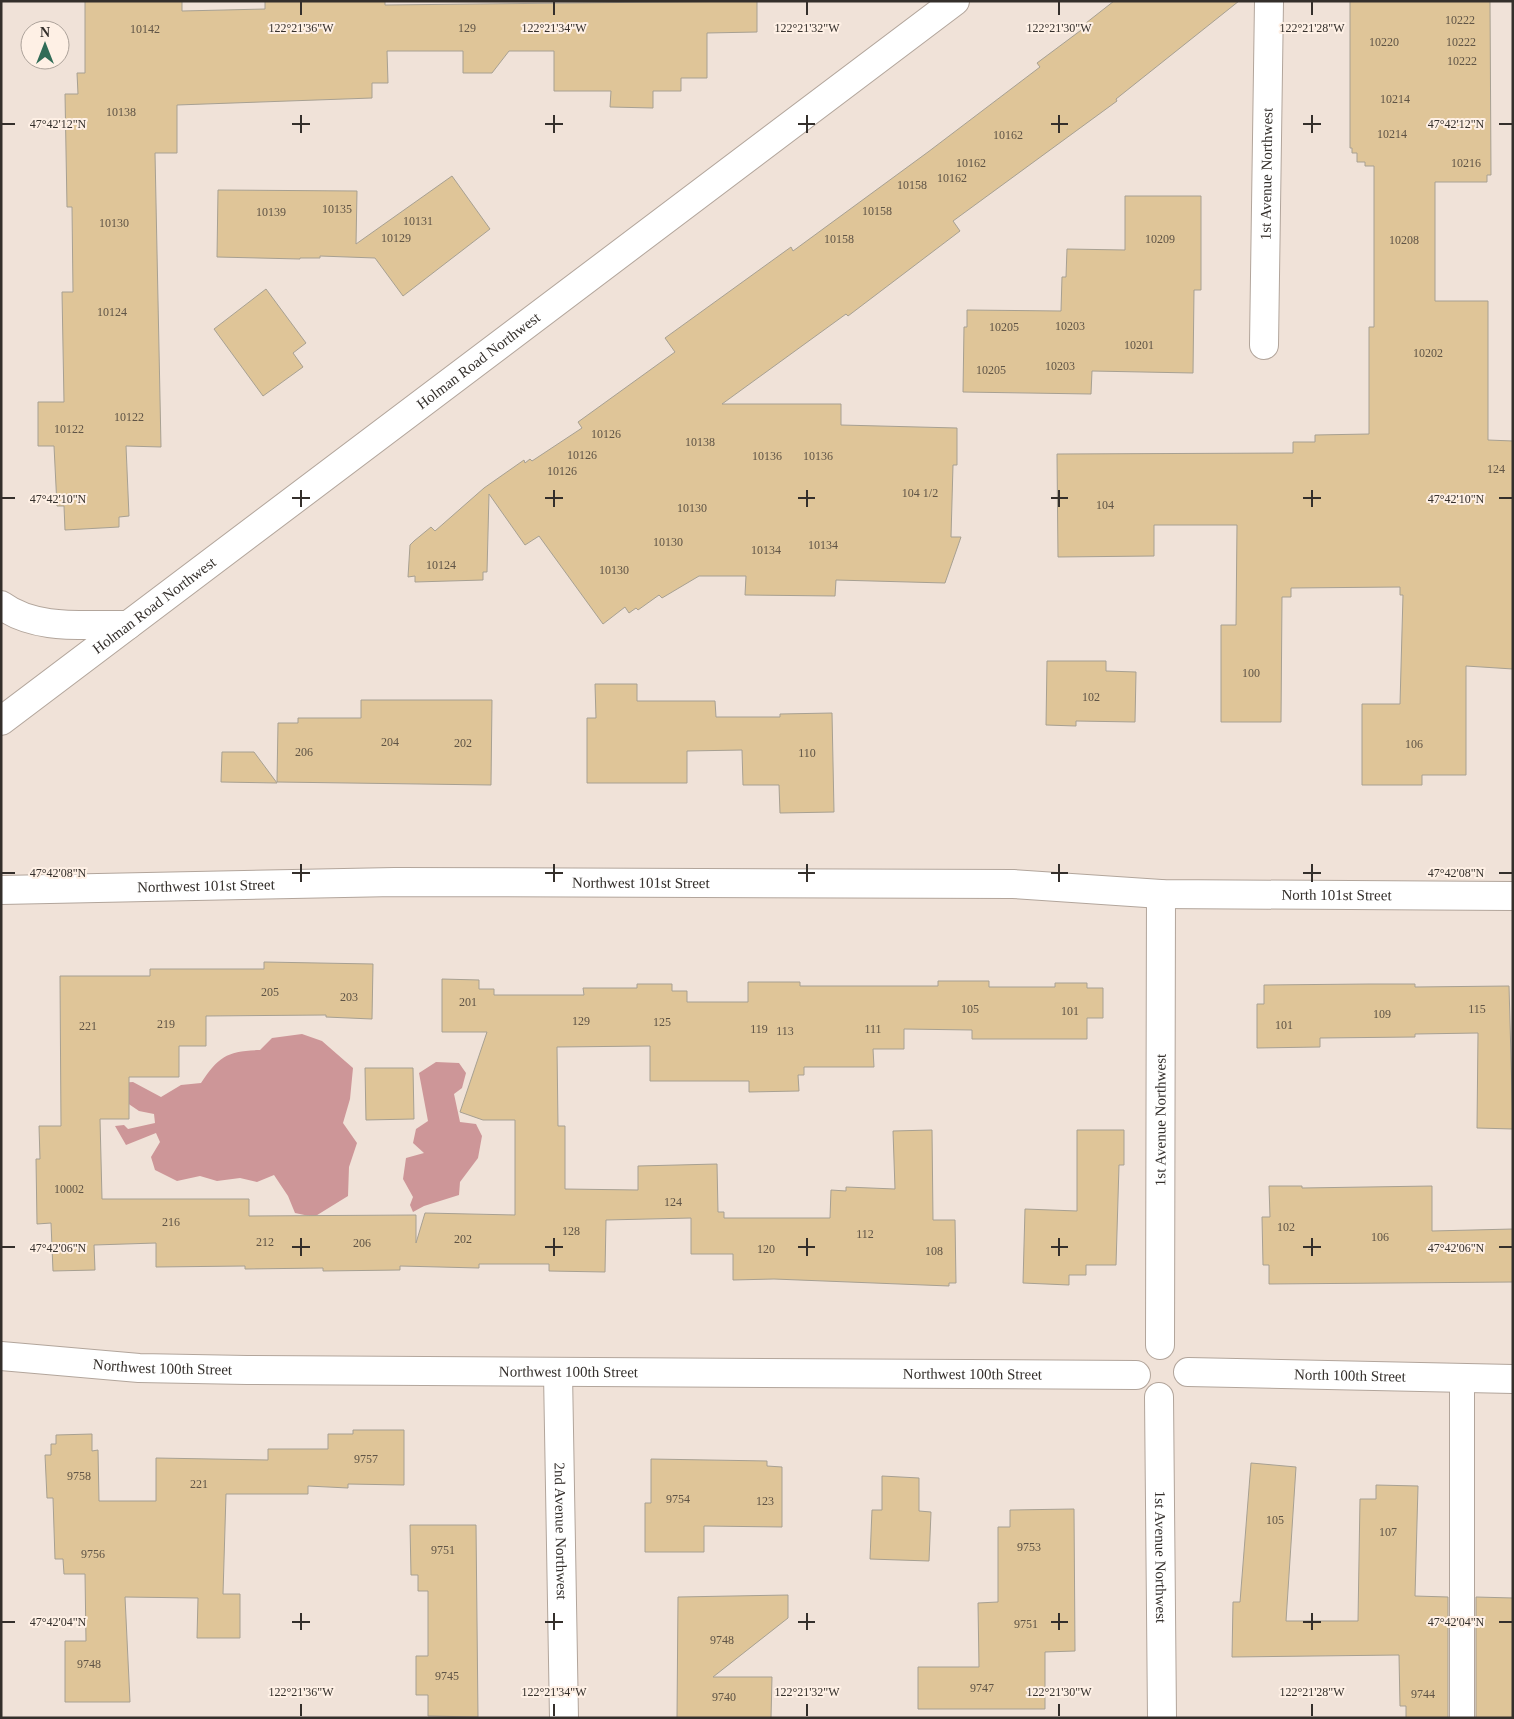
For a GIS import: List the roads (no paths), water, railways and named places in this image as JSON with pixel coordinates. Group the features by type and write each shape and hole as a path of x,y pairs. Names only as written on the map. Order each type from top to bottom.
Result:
{"street":[{"name":"Holman Road Northwest","path":"1,721 955,1"},
{"name":"1st Avenue Northwest","path":"1264,345 1269,1"},
{"path":"1,604 10,612 45,624 128,625"},
{"name":"Northwest 101st Street","path":"1,890 395,882 983,884 1161,894"},
{"name":"1st Avenue Northwest","path":"1160,1345 1161,894"},
{"name":"North 101st Street","path":"1161,894 1513,896"},
{"path":"1160,1345 1177,1350 1187,1364 1188,1372 1182,1388 1168,1397 1159,1397 1144,1390 1136,1375 1140,1358 1152,1347 1160,1345"},
{"name":"Northwest 100th Street","path":"1,1356 139,1368 389,1369 558,1373 1136,1375"},
{"name":"North 100th Street","path":"1188,1372 1513,1379"},
{"name":"2nd Avenue Northwest","path":"558,1373 564,1718"},
{"name":"1st Avenue Northwest","path":"1159,1397 1162,1718"}],"lane":[{"path":"1462,1378 1462,1718"}]}
